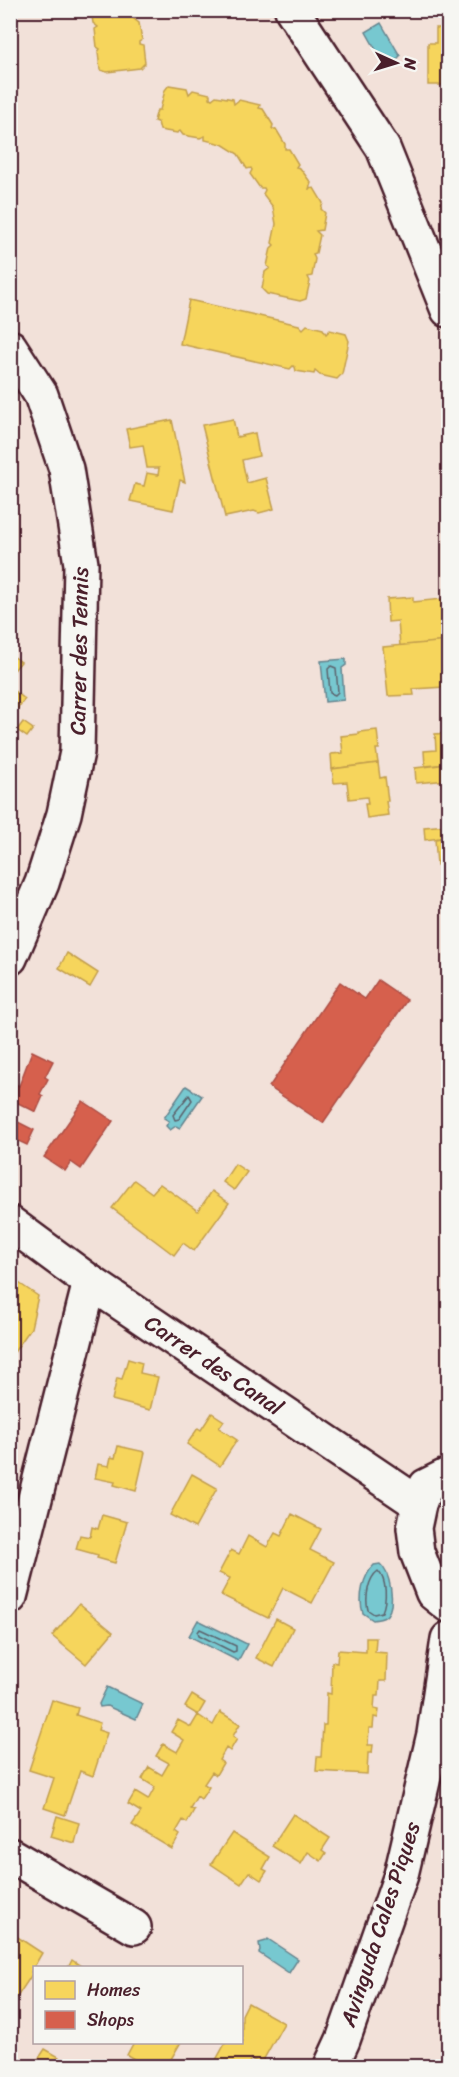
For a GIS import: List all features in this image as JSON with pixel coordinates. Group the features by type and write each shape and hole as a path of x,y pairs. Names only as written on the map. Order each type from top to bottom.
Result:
{"street":[{"path":"292,10 383,148 448,310"},
{"name":"Carrer des Tennis","path":"10,347 41,395 66,469 81,564 77,752 64,814 42,883 19,911 10,958"},
{"name":"Carrer des Canal","path":"10,1224 90,1282 419,1504"},
{"path":"10,1597 90,1282"},
{"path":"448,1476 426,1486 414,1528 417,1552 433,1593 448,1605"},
{"name":"Avinguda Cales Piques","path":"331,2067 343,2040 401,1875 434,1734 448,1638"},
{"path":"10,1855 134,1927"}],"water":[{"path":"381,23 400,56 393,63 384,64 366,32"},
{"path":"346,659 346,665 342,668 344,700 325,702 321,661"},
{"path":"186,1086 202,1096 180,1128 176,1126 170,1130 166,1126 169,1121 164,1118"},
{"path":"380,1564 387,1574 391,1588 391,1604 386,1616 373,1620 363,1613 361,1594 370,1570 374,1565"},
{"path":"198,1620 247,1644 238,1661 189,1636"},
{"path":"107,1687 143,1704 136,1719 107,1706 100,1707 99,1704"},
{"path":"268,1939 298,1959 289,1973 259,1953 259,1943"}],"building: Homes":[{"path":"91,10 137,10 138,16 134,19 139,23 142,40 139,44 143,45 145,63 140,68 107,72 100,70 98,52 100,49 97,47 95,29 98,27 93,23"},
{"path":"436,28 448,28 448,85 428,85 428,43 436,43"},
{"path":"169,85 187,88 189,94 193,90 210,94 212,99 216,96 233,99 234,104 239,100 260,105 259,108 263,109 273,125 272,129 276,129 285,144 285,149 289,149 298,164 296,167 300,168 311,183 309,189 314,188 323,203 321,209 325,213 322,230 316,231 320,235 316,253 313,254 315,259 312,276 308,277 310,281 306,299 300,301 267,294 262,289 265,272 270,268 267,266 271,248 274,245 272,243 276,224 273,207 263,194 264,188 260,188 250,174 251,168 247,169 238,154 222,144 205,140 205,136 200,138 183,135 180,131 177,133 160,130 158,122 154,121"},
{"path":"189,300 299,325 303,329 307,325 323,329 326,334 330,330 346,334 349,341 342,374 337,379 320,375 315,371 314,374 296,371 293,366 290,369 180,344"},
{"path":"233,419 237,437 255,433 259,456 242,460 247,483 266,478 274,509 225,517 202,425"},
{"path":"172,420 185,482 180,480 173,510 130,501 135,484 144,486 147,473 158,475 159,468 147,468 143,445 130,447 126,429"},
{"path":"413,597 413,602 442,599 444,626 448,626 448,641 400,646 398,621 388,622 387,599"},
{"path":"448,641 448,660 443,660 445,687 413,689 414,695 388,696 383,647"},
{"path":"10,654 21,662 10,675"},
{"path":"10,688 25,699 10,718"},
{"path":"23,722 33,729 27,737 17,730"},
{"path":"377,730 378,763 332,769 331,754 343,753 341,736"},
{"path":"448,733 448,764 425,766 424,751 436,750 435,734"},
{"path":"378,763 380,778 385,777 388,815 367,818 365,804 368,804 367,797 349,799 347,782 334,783 332,769"},
{"path":"448,764 448,780 416,783 415,768"},
{"path":"448,825 448,837 425,840 424,827"},
{"path":"448,837 448,864 437,865 435,839"},
{"path":"67,953 98,973 90,987 59,968"},
{"path":"235,1164 247,1172 234,1190 223,1182"},
{"path":"134,1180 152,1193 160,1184 198,1211 212,1191 229,1203 194,1251 183,1243 174,1255 112,1208"},
{"path":"10,1277 38,1296 31,1328 10,1358"},
{"path":"128,1359 142,1363 140,1373 158,1377 150,1410 112,1400 117,1378 122,1379"},
{"path":"212,1413 224,1421 219,1428 237,1440 220,1466 187,1444 198,1428 201,1430"},
{"path":"118,1446 145,1452 136,1491 114,1485 115,1482 95,1478 98,1464 109,1466 111,1457 115,1458"},
{"path":"192,1474 217,1488 195,1528 170,1515"},
{"path":"292,1514 321,1529 310,1550 334,1562 312,1603 283,1588 268,1618 221,1595 230,1578 219,1573 231,1550 239,1554 248,1536 267,1547 275,1533 281,1536"},
{"path":"102,1515 127,1522 115,1563 76,1549 80,1535 90,1537 92,1527 98,1529"},
{"path":"79,1604 113,1632 86,1664 52,1636"},
{"path":"276,1619 293,1628 274,1667 256,1658"},
{"path":"366,1638 376,1638 375,1652 387,1653 386,1681 380,1681 379,1696 375,1696 374,1709 379,1710 378,1718 374,1717 373,1728 369,1728 368,1745 373,1745 372,1753 368,1753 367,1774 316,1771 317,1757 321,1757 323,1725 326,1725 327,1693 331,1694 332,1662 337,1663 338,1650 366,1652"},
{"path":"192,1695 205,1703 198,1715 185,1707"},
{"path":"52,1700 78,1708 76,1715 100,1723 98,1730 107,1733 93,1776 80,1771 65,1815 44,1808 54,1778 29,1770"},
{"path":"220,1712 240,1724 233,1736 237,1739 230,1751 226,1748 219,1760 223,1763 216,1775 212,1772 204,1784 209,1787 201,1799 197,1796 190,1808 194,1810 187,1823 183,1820 176,1832 180,1835 172,1849 132,1825 141,1812 128,1804 135,1792 148,1800 155,1787 142,1779 149,1767 162,1775 169,1763 156,1756 163,1744 177,1752 184,1740 171,1732 178,1720 191,1727 198,1715 213,1725"},
{"path":"293,1814 330,1838 322,1850 326,1853 321,1861 308,1852 301,1864 272,1846"},
{"path":"57,1816 79,1823 74,1843 51,1836"},
{"path":"232,1833 270,1857 263,1869 267,1871 261,1880 249,1872 241,1884 211,1864"},
{"path":"16,1936 42,1953 33,1966 31,1972 33,1973 15,2000 10,1997 10,1945"},
{"path":"72,1960 81,1966 69,1966"},
{"path":"248,2003 284,2023 261,2064 251,2059 247,2066 228,2066 216,2060 225,2044 243,2044 243,2013"},
{"path":"133,2044 180,2044 167,2066 146,2066 127,2055"},
{"path":"45,2049 59,2057 53,2066 46,2066 37,2061"}],"building: Shops":[{"path":"378,980 407,1000 323,1123 269,1087 340,982 365,999"},
{"path":"32,1051 53,1061 45,1077 48,1079 40,1094 43,1096 36,1112 10,1099 10,1081 19,1086"},
{"path":"83,1101 113,1121 81,1169 71,1162 65,1171 44,1157"},
{"path":"10,1118 34,1130 27,1145 10,1137"}]}
